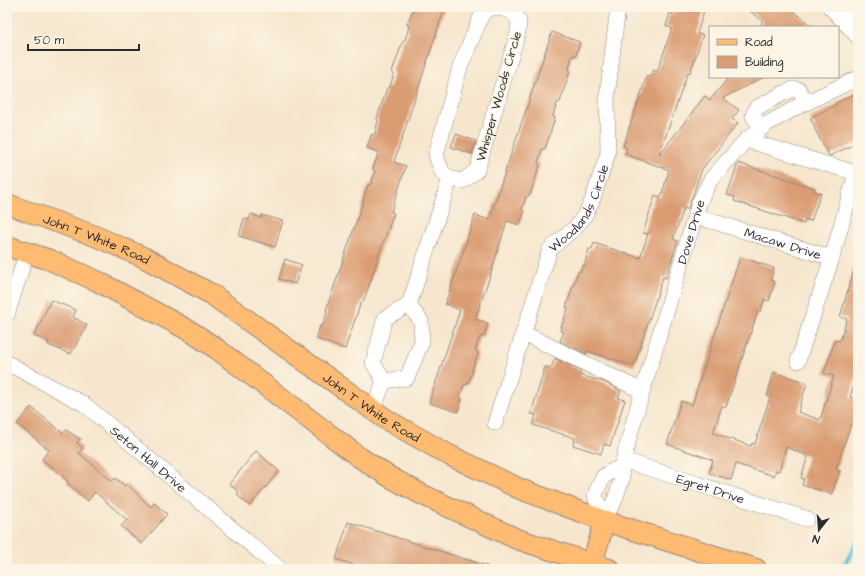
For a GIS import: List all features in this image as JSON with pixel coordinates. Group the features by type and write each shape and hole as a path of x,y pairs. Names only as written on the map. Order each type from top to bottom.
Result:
{"main road":[{"name":"John T White Road","path":"7,204 95,236 144,257 211,294 373,410 394,424 463,462 520,488 756,569"},
{"path":"7,246 50,260 97,281 190,331 217,349 359,457 388,476 421,494 517,539 597,567 606,517"}],"street":[{"name":"Woodlands Circle","path":"495,423 550,249 576,227 585,216 592,201 608,153 607,98 618,7"},
{"path":"830,7 858,37"},
{"path":"845,23 857,7"},
{"name":"Whisper Woods Circle","path":"492,8 500,8 514,14 519,21 518,32 477,170 463,181 450,179 442,172 436,155 460,67 483,12 492,8"},
{"name":"Dove Drive","path":"622,464 642,391 699,203 711,179 746,140 767,124 858,78"},
{"name":"Macaw Drive","path":"695,216 832,258 857,172 746,140"},
{"path":"384,381 373,363 385,318 409,306 450,179"},
{"path":"7,315 27,252"},
{"path":"798,361 832,258"},
{"path":"384,381 407,378 422,341 421,321 409,306"},
{"path":"523,333 642,391"},
{"name":"Seton Hall Drive","path":"7,363 84,404 280,569"},
{"path":"373,410 384,381"},
{"path":"622,464 622,479 614,502 606,517 598,505 595,495 603,477 622,464"},
{"name":"Egret Drive","path":"622,464 807,519"}],"building":[{"path":"414,7 445,7 394,162 406,166 391,212 394,213 369,286 363,302 361,302 345,349 316,339 320,326 323,325 327,312 326,310 363,199 368,185 371,184 375,172 373,169 379,152 367,148 371,135 375,134 378,121 377,118 387,88 390,87 394,74 392,72 403,41 405,40 409,27 407,24"},
{"path":"676,7 705,7 697,34 703,35 690,73 688,72 659,155 705,96 710,100 728,78 762,78 723,98 739,110 732,119 738,123 702,169 688,209 684,208 673,239 678,241 666,278 663,277 634,366 587,351 586,354 560,341 564,332 560,331 578,271 580,272 583,265 584,266 589,249 592,249 594,243 640,258 648,234 643,233 655,195 661,197 669,170 625,154 627,148 623,146 647,76 650,77 653,70 657,72 672,28 666,26 670,13 673,14"},
{"path":"744,7 788,7 812,26 759,26 763,21"},
{"path":"552,32 580,42 576,55 572,56 569,68 570,71 560,102 557,103 553,116 555,118 545,149 542,149 538,162 540,165 530,195 526,197 522,209 524,211 520,225 507,221 475,319 488,323 484,336 480,337 475,350 478,353 468,384 464,385 460,396 462,399 458,412 429,403 460,310 445,304 475,215 489,220"},
{"path":"858,92 858,142 830,156 810,118"},
{"path":"456,134 476,141 472,154 451,147"},
{"path":"738,163 815,188 814,191 821,193 811,221 805,219 804,224 734,201 735,197 727,195"},
{"path":"251,214 261,218 262,215 283,221 275,247 239,236 244,218 249,220"},
{"path":"740,257 774,268 771,280 775,282 769,301 764,299 760,312 758,311 726,407 722,406 713,433 751,446 752,443 755,444 770,397 767,396 774,372 807,383 798,412 820,420 834,376 824,373 835,340 840,341 847,319 840,317 855,266 858,267 858,373 850,397 858,400 858,416 855,425 851,424 836,469 840,471 832,494 802,485 804,479 801,478 808,456 786,447 779,471 776,470 774,476 736,464 731,480 709,473 713,460 667,444 681,401 692,405"},
{"path":"285,259 302,265 295,284 279,279"},
{"path":"51,300 76,310 73,317 87,325 71,354 48,345 49,342 34,336"},
{"path":"555,358 581,371 580,375 604,382 621,391 618,398 625,400 610,446 604,444 601,454 573,445 575,438 533,425 536,415 531,414 545,367 551,368"},
{"path":"31,407 63,433 66,430 80,439 77,443 83,448 79,453 112,481 115,478 125,486 127,484 151,507 154,503 167,514 142,544 121,526 127,520 95,492 88,501 67,483 68,481 42,459 49,450 17,424"},
{"path":"256,451 279,471 250,506 237,495 239,492 229,484"},
{"path":"348,522 487,566 487,569 366,569 336,559"}],"waterway":[{"path":"842,569 858,541"}]}
